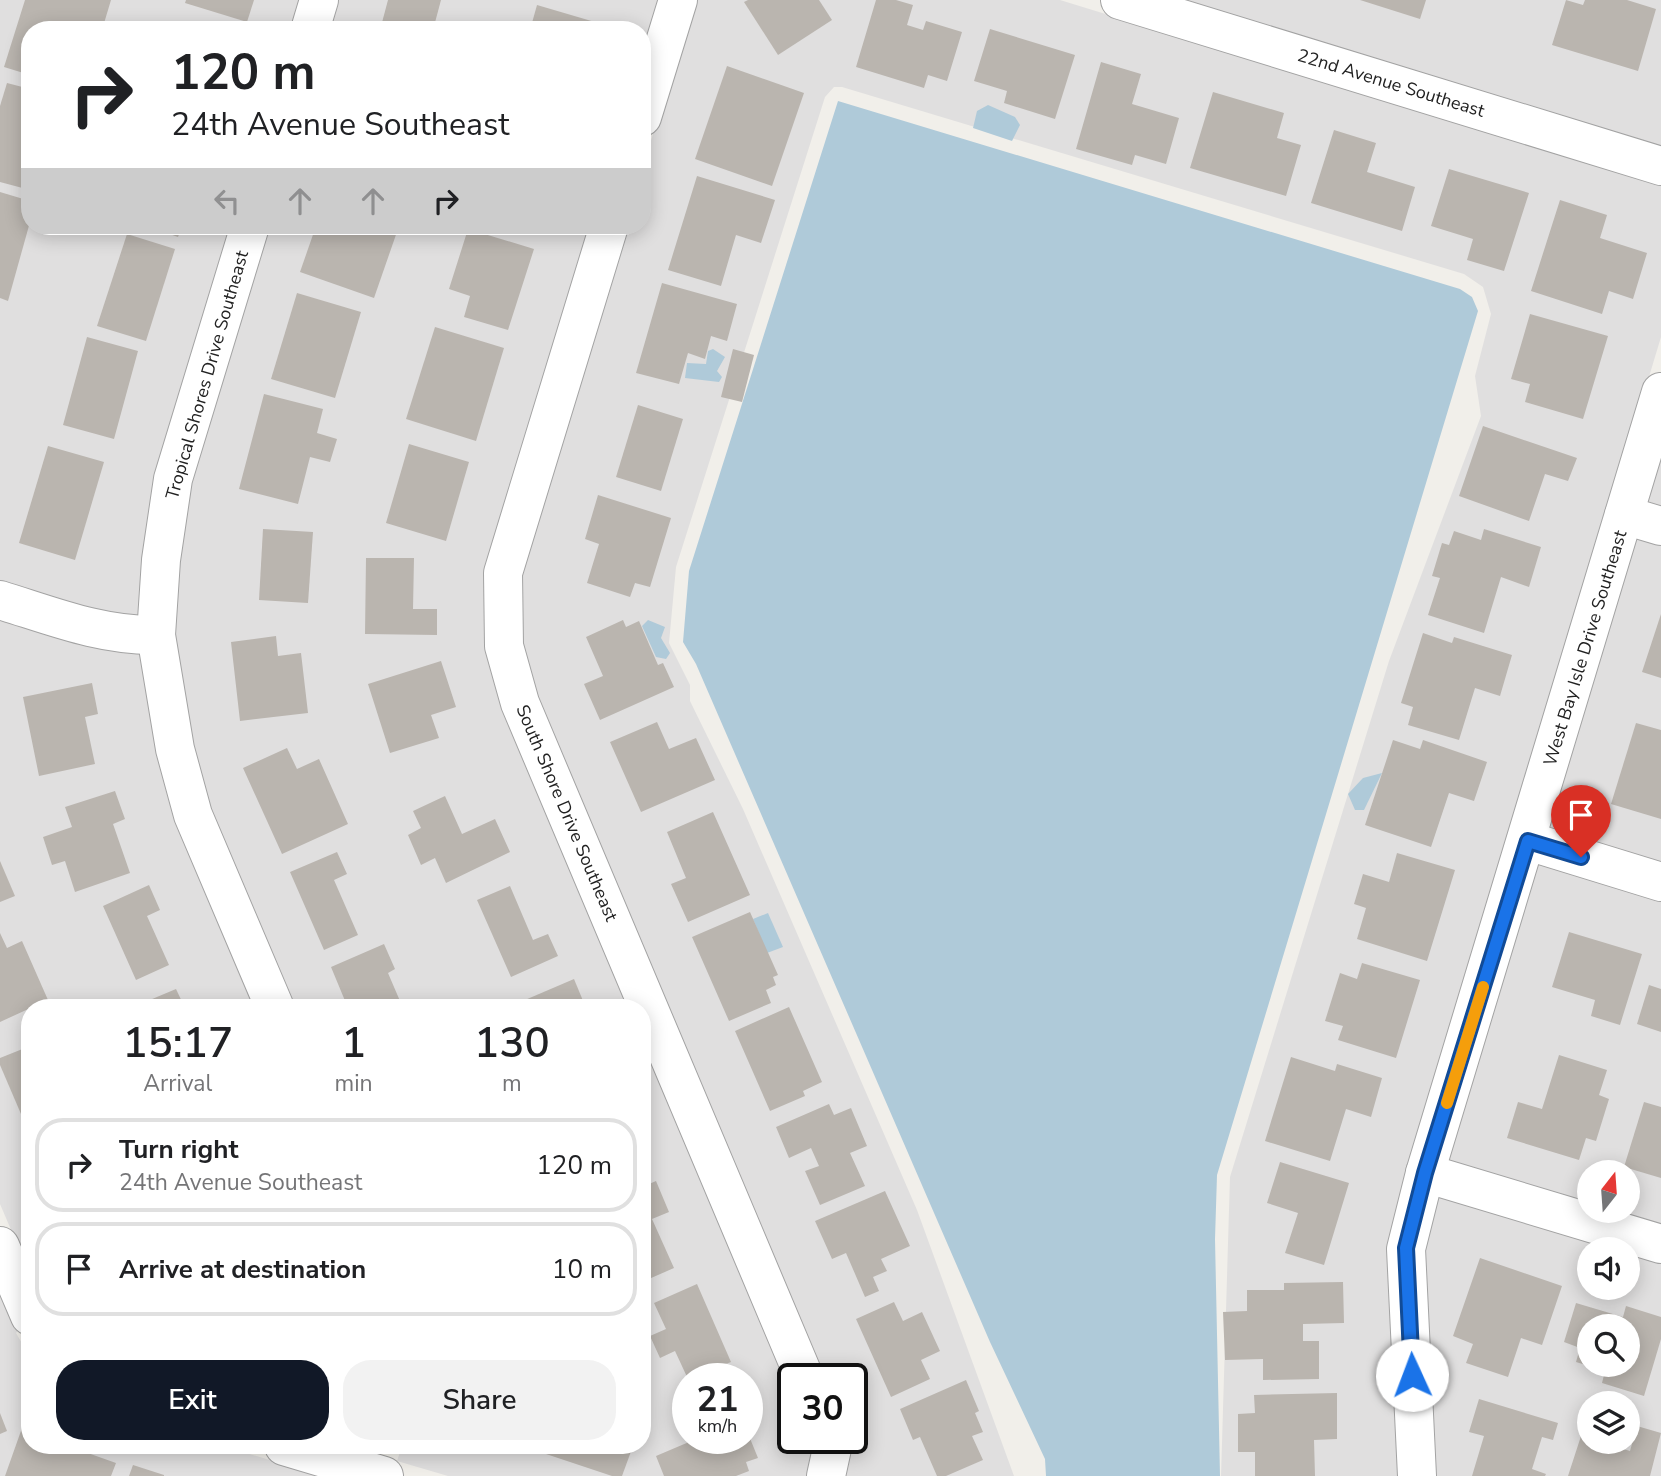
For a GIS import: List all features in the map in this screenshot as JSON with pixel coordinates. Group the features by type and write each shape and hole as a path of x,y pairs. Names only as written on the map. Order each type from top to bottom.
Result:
{"street":[{"path":"313,21 319,0"},
{"path":"651,88 678,0"},
{"name":"22nd Avenue Southeast","path":"1120,0 1661,166"},
{"name":"Tropical Shores Drive Southeast","path":"247,235 173,479 161,560 156,635 175,749 192,815 271,999"},
{"name":"South Shore Drive Southeast","path":"606,235 503,573 504,646 520,703 645,999"},
{"name":"West Bay Isle Drive Southeast","path":"1417,1476 1406,1248 1425,1173 1528,841 1661,392"},
{"path":"1625,515 1661,526"},
{"path":"0,600 94,629 127,636 156,635"},
{"path":"1528,841 1661,882"},
{"name":"South Shore Drive Southeast","path":"651,1014 798,1363"},
{"path":"1425,1173 1661,1244"},
{"path":"0,1246 21,1295"},
{"path":"325,1454 382,1465"},
{"path":"826,1476 830,1454"}],"shaded area":[{"path":"0,0 301,0 295,21 21,21 21,235 231,235 141,618 98,612 0,581"},
{"path":"334,0 661,0 651,33 651,21 328,21"},
{"path":"694,0 1060,0 1661,185 1661,337 1405,1185 1401,1476 1221,1476 1230,1177 1389,661 1481,416 1475,376 1491,314 1483,287 1464,274 842,87 834,87 825,97 676,567 669,643 690,685 690,701 743,809 917,1210 1014,1476 842,1476 845,1454 868,1454 868,1363 816,1363 535,696 519,642 519,575 622,235 651,235 651,141"},
{"path":"1180,0 1661,0 1661,148"},
{"path":"263,235 590,235 488,568 628,999 289,999 207,808 191,743 172,634 188,482"},
{"path":"1661,448 1661,508 1645,503"},
{"path":"1635,537 1661,545 1661,863 1548,829"},
{"path":"0,618 142,653 254,999 21,999 21,1253 0,1204"},
{"path":"1538,862 1661,900 1661,1226 1640,1220 1640,1160 1577,1160 1577,1200 1445,1161"},
{"path":"651,1056 781,1363 777,1363 777,1454 815,1454 811,1476 448,1476 397,1461 399,1454 651,1454"},
{"path":"1436,1195 1577,1237 1577,1300 1640,1300 1640,1257 1661,1263 1661,1476 1433,1476 1422,1250"},
{"path":"0,1288 21,1342 21,1454 250,1454 323,1476 0,1476"}],"water":[{"path":"838,101 1460,289 1472,297 1478,311 1217,1175 1215,1239 1220,1476 1046,1476 1045,1459 990,1342 696,664 683,642 689,571"},
{"path":"988,105 1015,117 1020,125 1012,141 973,128 977,111"},
{"path":"713,349 725,357 717,371 722,377 719,382 685,378 687,363 706,364 708,351"},
{"path":"648,620 665,627 661,638 670,653 666,659 656,657 642,626"},
{"path":"1382,773 1364,810 1355,810 1348,794 1363,778"},
{"path":"768,913 783,947 767,953 753,919"}],"building":[{"path":"25,0 111,0 105,21 21,21 21,72 4,67"},
{"path":"186,0 254,0 247,21 185,3"},
{"path":"388,0 441,0 435,21 382,21"},
{"path":"819,0 832,20 778,55 744,2"},
{"path":"876,0 896,0 913,5 907,25 923,30 926,21 962,32 947,81 928,75 924,88 856,67"},
{"path":"1360,0 1426,0 1420,19"},
{"path":"1566,0 1583,5 1585,0 1627,0 1656,9 1638,71 1552,45"},
{"path":"537,5 591,21 533,21"},
{"path":"990,29 1075,55 1055,119 1004,103 1007,91 974,81"},
{"path":"1101,62 1141,74 1132,104 1179,118 1166,164 1135,155 1132,165 1076,149"},
{"path":"727,66 804,93 772,186 695,159"},
{"path":"7,83 21,87 21,188 0,182 0,106"},
{"path":"1213,92 1284,113 1277,138 1301,145 1286,196 1190,168"},
{"path":"1334,130 1376,143 1367,172 1415,187 1402,231 1311,203"},
{"path":"1449,169 1529,193 1504,271 1467,260 1473,239 1431,226"},
{"path":"697,176 775,200 761,243 736,235 721,286 668,270"},
{"path":"0,192 21,198 21,235 26,235 8,301 0,298"},
{"path":"1560,200 1607,215 1600,238 1647,253 1633,299 1609,291 1602,314 1531,291"},
{"path":"127,235 175,249 146,341 97,326"},
{"path":"313,235 396,235 374,298 300,272"},
{"path":"466,235 488,235 534,249 508,330 464,317 470,296 449,289"},
{"path":"662,283 737,304 727,341 711,336 705,359 688,353 679,384 636,373"},
{"path":"297,293 361,312 335,398 271,379"},
{"path":"1530,314 1608,336 1583,419 1525,402 1530,384 1511,379"},
{"path":"435,327 504,348 476,441 406,419"},
{"path":"87,337 138,351 114,439 63,425"},
{"path":"733,349 754,355 742,402 721,397"},
{"path":"264,394 323,409 317,433 337,439 330,462 310,457 298,504 239,489"},
{"path":"638,405 683,419 661,491 616,477"},
{"path":"1483,426 1577,458 1568,481 1545,474 1529,521 1459,496"},
{"path":"409,444 469,462 446,541 386,523"},
{"path":"48,446 104,462 75,560 19,543"},
{"path":"598,495 671,518 650,587 635,583 630,597 587,583 599,544 585,539"},
{"path":"263,529 313,532 308,603 259,600"},
{"path":"1484,529 1541,547 1529,587 1501,577 1484,633 1428,615 1440,578 1432,576 1442,543 1449,545 1454,531 1481,540"},
{"path":"366,558 414,558 413,609 437,609 437,635 365,634"},
{"path":"1661,614 1661,678 1642,672"},
{"path":"623,620 626,627 639,621 658,665 663,663 674,687 600,720 584,684 603,676 586,637"},
{"path":"1423,633 1452,643 1454,637 1512,655 1500,696 1475,688 1459,740 1408,725 1413,707 1401,703"},
{"path":"276,636 278,656 301,653 308,713 240,721 231,642"},
{"path":"441,661 456,707 431,715 439,738 390,753 368,684"},
{"path":"92,683 98,714 85,717 95,764 39,776 23,697"},
{"path":"657,722 669,749 696,738 715,780 641,812 610,742"},
{"path":"1636,723 1661,730 1661,819 1611,804"},
{"path":"1393,740 1420,749 1423,740 1487,762 1474,801 1449,793 1431,847 1365,825"},
{"path":"287,748 297,769 319,759 348,824 282,854 243,768"},
{"path":"115,791 125,819 113,824 130,873 75,892 65,861 52,865 43,837 72,827 65,807"},
{"path":"445,796 462,834 495,819 510,852 446,883 435,858 421,865 408,835 421,828 413,811"},
{"path":"713,812 750,895 688,922 671,884 686,878 667,832"},
{"path":"337,852 347,874 334,880 358,935 324,950 290,872"},
{"path":"1397,853 1455,870 1427,961 1357,939 1366,908 1354,904 1363,874 1389,882"},
{"path":"0,861 15,896 0,902"},
{"path":"149,885 160,910 147,916 169,965 136,980 103,906"},
{"path":"510,886 533,940 548,934 558,956 511,977 477,900"},
{"path":"750,912 778,975 773,977 776,985 766,990 771,1003 729,1021 692,937"},
{"path":"1569,932 1642,954 1620,1025 1591,1016 1595,1000 1552,987"},
{"path":"0,933 7,948 22,941 48,999 21,999 21,1012 0,1022"},
{"path":"384,944 395,969 388,973 399,999 344,999 331,967"},
{"path":"1362,963 1420,980 1396,1058 1338,1040 1343,1026 1325,1021 1340,973 1357,979"},
{"path":"574,979 582,999 527,999"},
{"path":"1649,985 1661,989 1661,1032 1637,1024"},
{"path":"176,989 181,999 152,999"},
{"path":"789,1007 822,1082 803,1091 805,1096 770,1111 735,1031"},
{"path":"21,1050 21,1114 0,1065 0,1058"},
{"path":"1559,1055 1607,1070 1599,1095 1609,1099 1596,1141 1586,1138 1579,1160 1507,1138 1518,1102 1542,1109"},
{"path":"1291,1057 1335,1071 1337,1064 1382,1078 1371,1117 1346,1109 1330,1161 1265,1141"},
{"path":"1644,1102 1661,1107 1661,1178 1640,1172 1640,1160 1626,1160"},
{"path":"829,1104 834,1115 851,1108 867,1146 850,1153 865,1186 820,1205 805,1171 819,1166 811,1148 789,1158 776,1127"},
{"path":"1280,1162 1349,1183 1324,1265 1285,1253 1298,1213 1267,1203"},
{"path":"656,1181 669,1212 652,1219 674,1268 651,1278 651,1183"},
{"path":"885,1191 910,1246 881,1259 887,1271 873,1277 879,1291 865,1297 846,1253 832,1259 815,1221"},
{"path":"1480,1258 1562,1286 1542,1345 1521,1338 1508,1377 1466,1363 1473,1344 1453,1336"},
{"path":"1343,1282 1344,1323 1303,1324 1303,1341 1319,1341 1319,1379 1263,1380 1263,1359 1225,1360 1223,1312 1247,1311 1247,1290 1284,1290 1284,1283"},
{"path":"697,1284 731,1362 681,1363 675,1351 660,1358 651,1336 666,1329 654,1303"},
{"path":"894,1302 903,1321 922,1312 940,1351 921,1360 930,1379 891,1397 856,1319"},
{"path":"1576,1303 1613,1314 1577,1314 1577,1347 1564,1342"},
{"path":"1626,1306 1661,1317 1661,1339 1644,1396 1640,1395 1640,1391 1628,1391 1602,1383 1604,1377 1640,1377 1640,1314 1624,1314"},
{"path":"966,1380 979,1411 975,1413 983,1432 972,1436 983,1460 946,1476 937,1476 920,1437 913,1440 900,1409"},
{"path":"1337,1393 1337,1439 1314,1440 1315,1476 1255,1476 1255,1452 1238,1452 1238,1414 1255,1413 1254,1395"},
{"path":"1479,1399 1558,1423 1553,1440 1542,1437 1532,1469 1546,1474 1545,1476 1472,1476 1484,1436 1469,1432"},
{"path":"0,1413 7,1431 0,1434"},
{"path":"1640,1427 1661,1433 1650,1476 1568,1476 1577,1448 1577,1454 1640,1454"},
{"path":"21,1431 21,1454 91,1454 116,1463 111,1476 5,1476"},
{"path":"672,1449 672,1454 756,1454 758,1458 746,1462 749,1471 736,1476 664,1476 656,1456"},
{"path":"546,1454 630,1454 622,1476 612,1476"},
{"path":"133,1465 164,1475 164,1476 129,1476"}],"slow traffic":[{"path":"1447,1103 1483,987"}],"route":[{"path":"1412,1375 1406,1248 1425,1173 1528,841 1581,857"}]}
